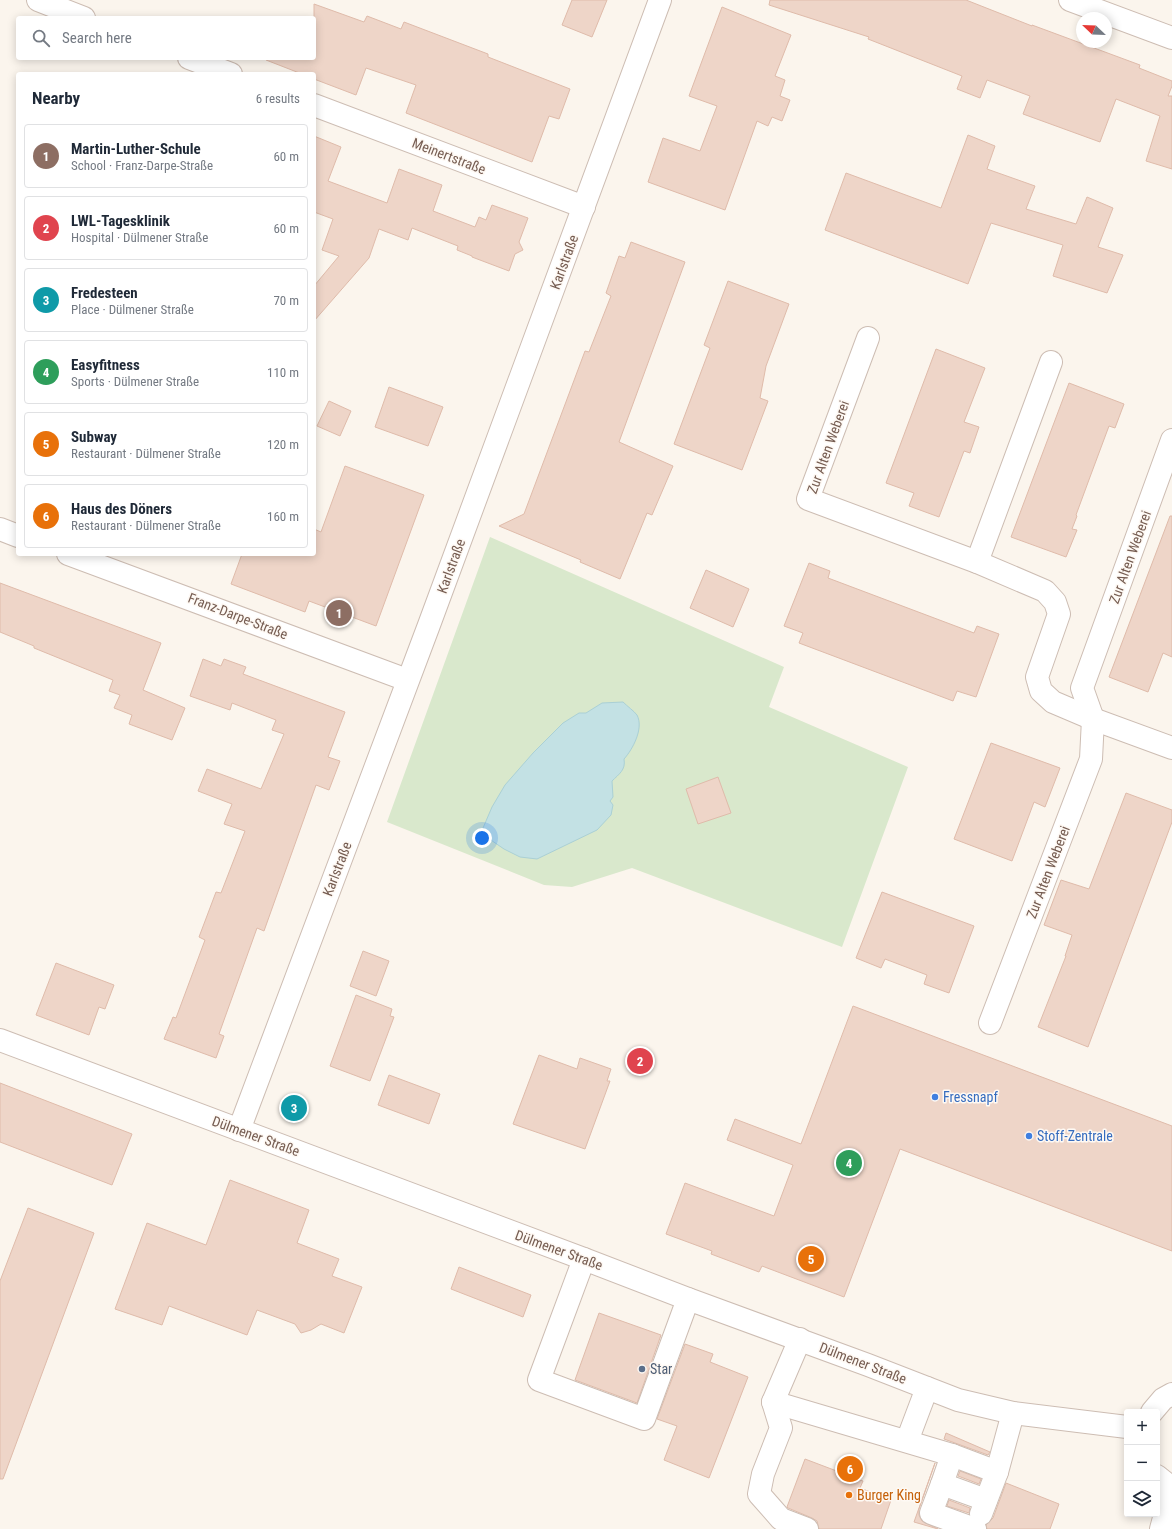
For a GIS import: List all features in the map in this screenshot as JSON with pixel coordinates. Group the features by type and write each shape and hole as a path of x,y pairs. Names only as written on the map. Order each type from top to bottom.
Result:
{"street":[{"path":"38,0 79,16"},
{"name":"Karlstraße","path":"239,1130 660,0"},
{"path":"1070,0 1172,38"},
{"path":"194,60 226,72"},
{"name":"Meinertstraße","path":"316,106 584,207"},
{"name":"Zur Alten Weberei","path":"868,338 808,499 977,562 1045,590 1055,602 1059,614 1037,677 1041,691 1053,702 1093,719 1172,748"},
{"path":"977,562 1051,362"},
{"name":"Zur Alten Weberei","path":"990,1023 1090,759 1093,719 1082,688 1172,440"},
{"path":"0,529 16,535"},
{"name":"Franz-Darpe-Straße","path":"73,556 407,680"},
{"name":"Dülmener Straße","path":"0,1040 688,1299 800,1339 958,1400 1013,1413 1124,1426"},
{"path":"584,1259 539,1380 644,1419 688,1299"},
{"path":"800,1339 773,1402 781,1428 763,1474 759,1494 781,1519 807,1529"},
{"path":"907,1441 927,1388"},
{"path":"1155,1409 1163,1399 1172,1394"},
{"path":"773,1402 952,1455 997,1472"},
{"path":"952,1455 928,1521 975,1529 997,1472 1013,1413"},
{"path":"1160,1478 1172,1488 1161,1529"},
{"path":"942,1484 986,1500"}],"green space":[{"path":"490,537 784,667 769,707 908,767 842,947 632,868 572,887 544,885 387,822"}],"water":[{"path":"623,702 637,715 639,720 638,732 631,750 624,759 623,769 612,781 613,797 610,801 613,805 611,815 597,830 537,859 520,857 504,849 485,836 483,828 492,807 505,785 533,753 563,723 579,713 586,713 602,703"}],"building":[{"path":"572,0 607,0 592,37 562,25"},
{"path":"770,0 966,0 1076,41 1076,48 1094,48 1140,65 1139,68 1172,81 1172,86 1168,96 1172,96 1172,169 1146,161 1160,116 1116,99 1100,142 1023,114 1030,96 987,80 980,98 957,89 962,76 868,39 869,37 769,5"},
{"path":"314,4 364,22 367,16 401,29 404,22 488,54 488,57 570,89 559,119 549,116 532,162 406,113 416,85 366,68 356,95 316,80 316,72 297,72 266,60 316,60 316,16 314,16"},
{"path":"722,7 791,35 775,76 785,80 780,96 790,100 782,121 772,117 768,126 757,121 725,210 648,182 663,138 700,151 717,106 689,96"},
{"path":"968,135 995,146 987,169 1035,186 1026,209 1076,224 1087,197 1113,208 1098,247 1123,255 1107,293 1053,276 1063,245 991,223 968,284 825,230 846,173 941,208"},
{"path":"316,137 341,147 328,181 387,203 399,169 442,185 433,211 475,227 479,217 486,220 492,205 528,218 519,242 523,250 515,254 509,271 472,257 457,250 458,246 412,228 408,240 379,229 369,258 316,319 316,284 339,256 322,250 333,219 316,213"},
{"path":"631,242 685,262 619,442 673,466 652,515 647,513 620,579 580,562 581,560 499,526 524,514 585,351 589,352 611,296 606,293 619,256 625,258"},
{"path":"728,281 789,304 766,366 760,398 768,401 742,470 674,444 710,348 704,345"},
{"path":"936,349 985,368 964,422 979,427 970,453 964,451 939,517 909,506 914,493 886,483"},
{"path":"1069,383 1124,404 1115,428 1109,426 1076,515 1077,516 1072,529 1077,530 1066,557 1011,537"},
{"path":"389,387 443,407 428,446 375,427"},
{"path":"329,401 351,411 340,436 317,426"},
{"path":"345,466 424,495 376,626 309,601 305,612 231,584 241,556 316,556 316,530 321,532"},
{"path":"1170,516 1172,516 1172,657 1163,653 1148,692 1109,677"},
{"path":"809,563 830,571 828,578 974,633 977,626 999,634 976,697 957,691 953,701 799,643 803,633 784,626"},
{"path":"706,570 749,589 733,627 690,608"},
{"path":"0,583 161,643 143,690 185,708 172,740 129,724 132,715 114,708 120,695 109,691 113,680 34,648 34,646 0,632"},
{"path":"203,659 221,666 224,659 246,667 243,674 345,712 328,757 340,761 329,790 316,785 264,931 257,928 219,1034 224,1036 216,1058 164,1039 173,1017 176,1018 205,940 199,937 216,892 221,893 245,831 224,824 232,804 198,791 207,769 261,789 284,734 272,730 276,720 232,703 230,710 190,696"},
{"path":"991,743 1060,768 1045,807 1034,802 1012,861 954,839"},
{"path":"718,777 731,813 698,824 686,789"},
{"path":"1126,793 1172,810 1172,822 1088,1047 1038,1027 1066,956 1072,935 1044,925 1061,880 1089,889"},
{"path":"882,892 974,926 949,993 924,984 927,975 885,959 881,968 856,958"},
{"path":"363,951 389,961 376,996 350,986"},
{"path":"56,963 114,985 105,1009 99,1007 89,1035 36,1015"},
{"path":"356,995 392,1009 390,1016 394,1017 370,1081 330,1066"},
{"path":"853,1006 1172,1126 1172,1251 900,1149 844,1297 762,1266 759,1272 711,1254 712,1251 666,1234 685,1183 774,1216 793,1165 727,1140 735,1119 801,1144"},
{"path":"539,1055 577,1069 580,1058 611,1069 607,1081 610,1081 585,1149 513,1124"},
{"path":"389,1075 440,1094 429,1124 378,1105"},
{"path":"0,1083 132,1134 112,1185 0,1142"},
{"path":"230,1180 309,1210 297,1243 339,1259 332,1276 362,1287 344,1333 321,1324 311,1330 301,1333 295,1324 257,1310 247,1335 169,1306 162,1325 115,1309 147,1223 206,1245"},
{"path":"28,1208 94,1233 3,1479 0,1479 0,1281"},
{"path":"459,1267 531,1295 523,1317 451,1289"},
{"path":"599,1313 661,1335 637,1403 575,1380"},
{"path":"685,1344 713,1354 710,1362 748,1377 709,1478 664,1460 677,1426 657,1419"},
{"path":"946,1433 990,1452 988,1455 944,1439"},
{"path":"805,1459 863,1481 860,1488 891,1500 881,1529 819,1529 817,1521 788,1508 787,1507"},
{"path":"935,1463 919,1509 919,1515 922,1521 938,1529 914,1522"},
{"path":"960,1471 981,1479 979,1484 958,1476"},
{"path":"1006,1483 1059,1504 1050,1529 987,1529 986,1525 993,1518"},
{"path":"949,1500 970,1508 969,1513 947,1506"}],"place":[{"name":"Martin-Luther-Schule","path":"339,613"},
{"name":"LWL-Tagesklinik","path":"640,1061"},
{"name":"Fressnapf","path":"935,1097"},
{"name":"Fredesteen","path":"294,1108"},
{"name":"Stoff-Zentrale","path":"1029,1136"},
{"name":"Easyfitness","path":"849,1163"},
{"name":"Subway","path":"811,1259"},
{"name":"Star","path":"642,1369"},
{"name":"Haus des Döners","path":"850,1469"},
{"name":"Burger King","path":"849,1495"}]}
